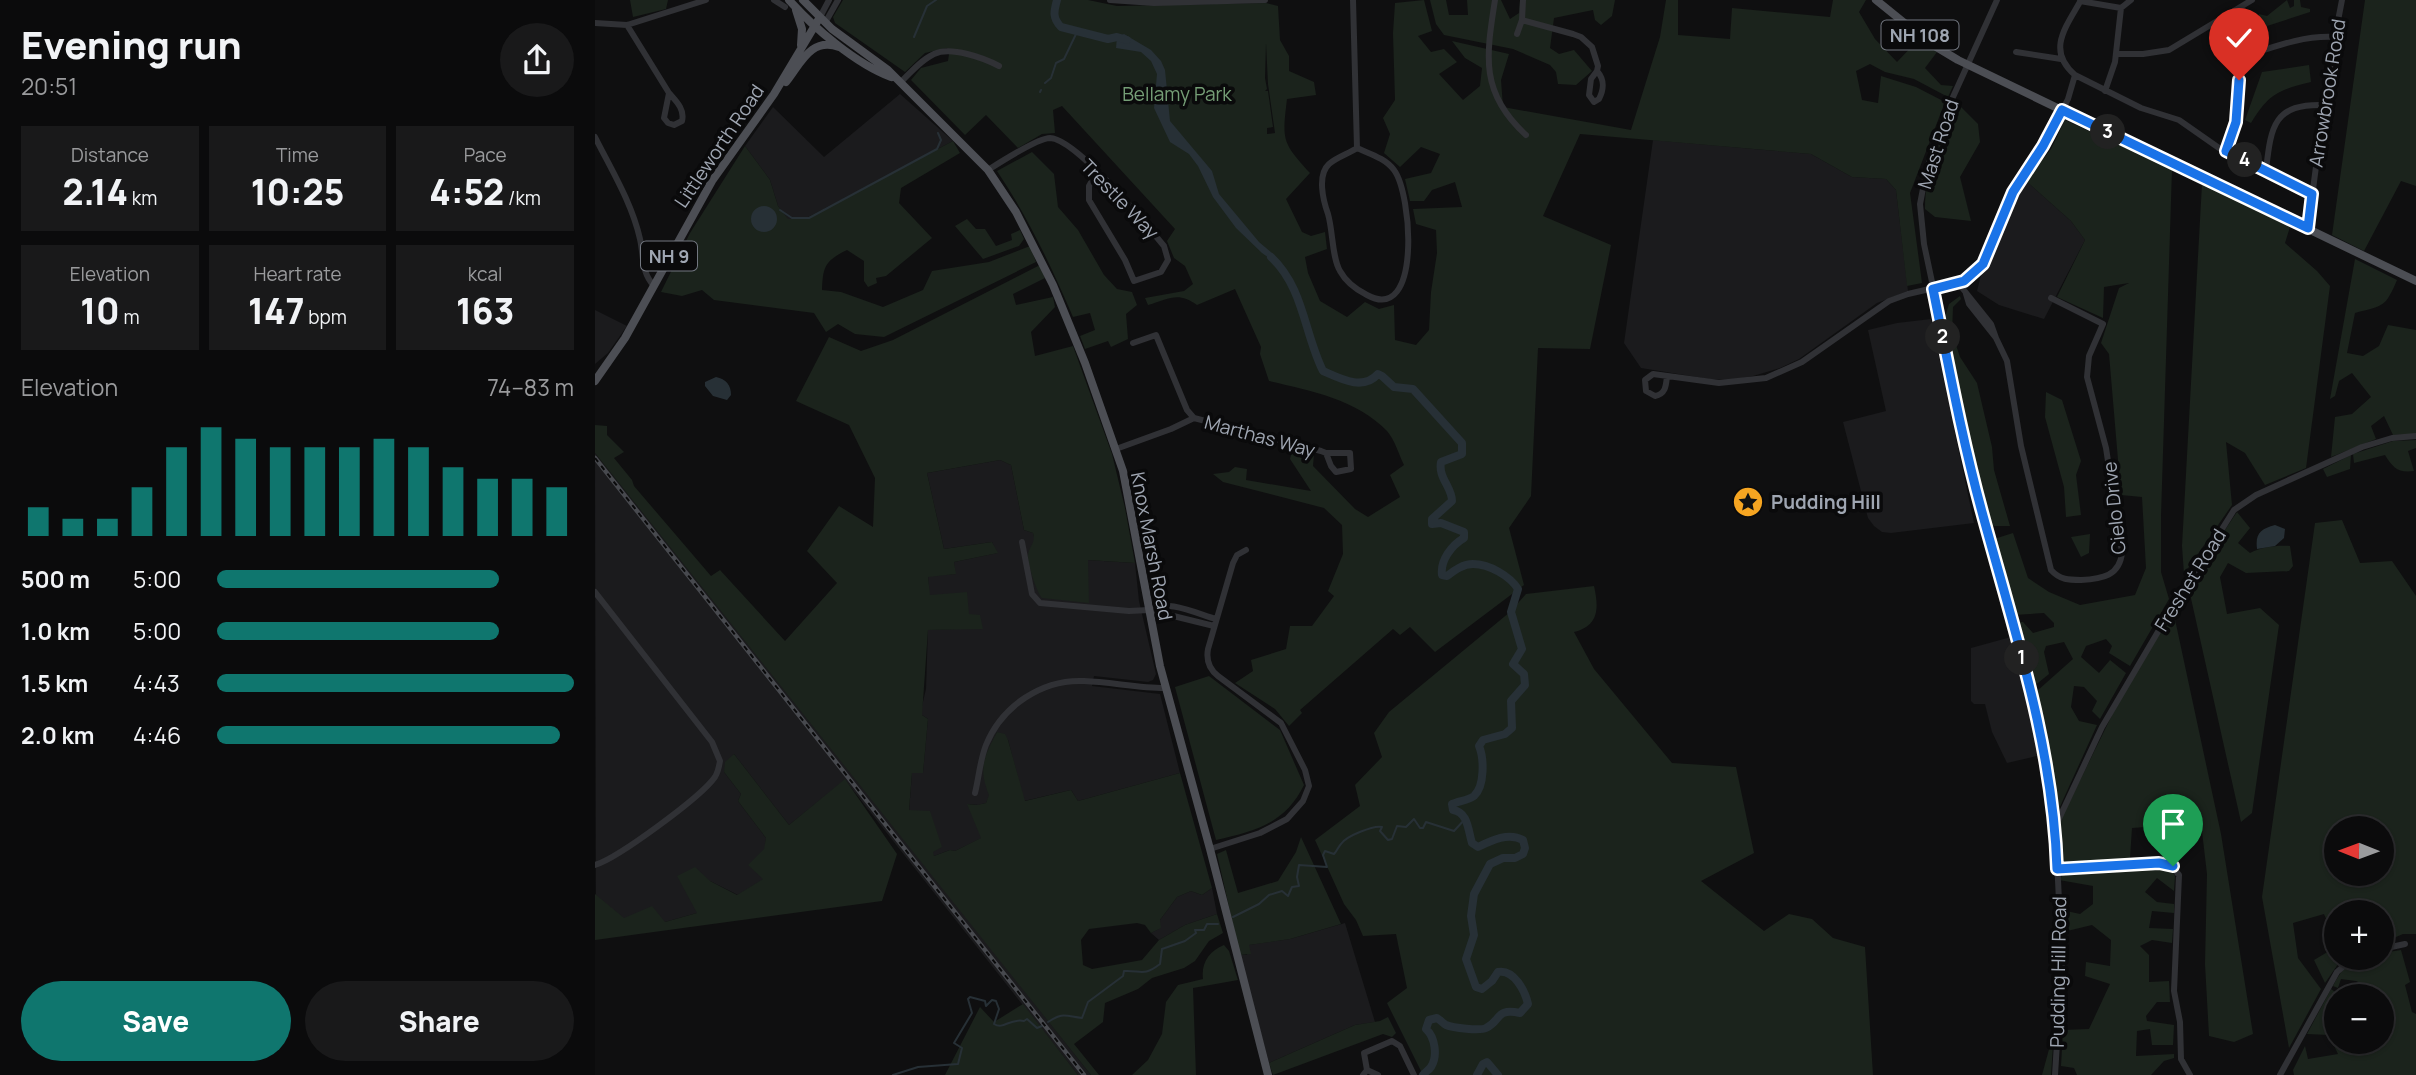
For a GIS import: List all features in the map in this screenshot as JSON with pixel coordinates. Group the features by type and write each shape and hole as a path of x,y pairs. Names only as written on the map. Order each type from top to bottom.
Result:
{"main road":[{"name":"Knox Marsh Road","path":"803,0 820,24 846,50 880,73 897,80"},
{"name":"NH 108","path":"1876,0 1929,42 1968,65 2416,281"},
{"name":"Knox Marsh Road","path":"790,4 877,62 942,122 988,170 1016,212 1042,261 1085,363 1128,490 1165,688 1268,1075"},
{"path":"790,4 802,29 800,49"},
{"name":"Littleworth Road","path":"595,382 625,338 712,181 773,94 800,49 820,24"},
{"name":"Littleworth Road","path":"786,73 820,24"},
{"path":"773,94 817,45 830,44 846,50"}],"street":[{"path":"595,23 627,25 706,0"},
{"path":"775,0 790,4"},
{"path":"820,24 829,0"},
{"path":"820,24 838,0"},
{"path":"1110,0 1137,3 1265,0"},
{"path":"1353,0 1357,148"},
{"path":"1495,0 1490,31 1490,74 1499,105 1526,135"},
{"path":"1517,34 1522,20 1523,0"},
{"name":"Mast Road","path":"1997,0 1943,121 1921,188 1920,204 1933,289 1974,481 2038,716 2056,827"},
{"path":"2121,8 2080,0 2060,45 2061,59 2075,75 2141,108 2179,120 2226,151 2312,194"},
{"path":"2105,91 2116,54 2121,8 2131,0"},
{"path":"2116,54 2133,55 2169,50 2252,0"},
{"name":"Arrowbrook Road","path":"2308,228 2327,75 2342,0"},
{"path":"2226,151 2236,122 2239,101 2240,58 2233,13"},
{"path":"1522,20 1581,37 1592,47 1597,71"},
{"path":"627,25 669,93 679,104 682,121 674,125 664,118 669,93"},
{"path":"2240,58 2299,39 2335,37"},
{"path":"897,80 934,54 946,51 999,66"},
{"path":"2016,52 2061,59"},
{"path":"1667,376 1719,383 1751,380 1779,373 1812,356 1881,305 1899,297 1959,284 1976,272 1983,264 2013,192 2043,146 2062,110 2075,75"},
{"path":"2266,170 2270,136 2273,126 2280,118 2298,107 2325,105"},
{"path":"595,136 634,218 640,238 644,272 654,286"},
{"name":"Trestle Way","path":"988,170 1038,141 1048,138 1063,143 1097,172 1164,246 1168,255 1167,264 1160,272 1134,281 1125,260 1089,201 1089,186 1097,172"},
{"path":"1357,148 1380,158 1394,171 1407,213 1409,239 1406,270 1396,294 1387,299 1377,300 1353,286 1338,269 1335,259 1333,229 1325,205 1322,179 1325,169 1332,162 1357,148"},
{"name":"Cielo Drive","path":"1959,284 1966,293 1969,304 1996,338 2009,368 2021,446 2051,570 2057,577 2066,580 2096,579 2108,576 2120,563 2121,547 2106,448 2087,377 2089,356 2103,324 2051,298"},
{"path":"1116,449 1194,418 1187,410 1156,335 1133,343"},
{"name":"Marthas Way","path":"1194,418 1326,453 1350,453 1351,469 1336,472 1326,453"},
{"name":"Freshet Road","path":"2056,827 2112,708 2234,510 2256,495 2362,447 2392,438 2416,436"},
{"path":"1022,542 1032,594 1038,603 1129,611 1149,610 1155,605 1166,605 1215,623"},
{"path":"1210,849 1260,834 1287,818 1303,801 1309,786 1305,770 1282,723 1210,668 1207,654 1215,623 1235,558 1239,552 1246,550"},
{"path":"595,592 712,742 720,761 714,777 694,796 615,856 595,865"},
{"path":"975,793 982,758 994,729 1007,713 1032,694 1051,685 1071,681 1165,688"},
{"name":"Pudding Hill Road","path":"2055,1075 2062,978 2056,827"},
{"path":"2057,869 2169,863 2179,875 2174,991 2180,1022 2181,1059 2190,1075"},
{"path":"2394,946 2405,944"},
{"path":"2280,1075 2339,970"},
{"path":"1378,1075 1365,1073 1364,1053 1392,1041 1401,1046 1414,1075"}],"shaded area":[{"path":"1124,34 1151,50 1161,61 1165,70 1170,121 1212,171 1219,194 1259,242 1272,253 1279,265 1236,228 1213,197 1189,154 1170,142 1154,108 1157,74 1151,61 1141,52 1116,48 1117,37"},
{"path":"900,94 953,141 805,219 787,219 778,206 770,180 745,146 773,107 824,157"},
{"path":"1653,140 1811,154 1852,177 1886,179 1896,190 1908,291 1877,303 1799,359 1753,376 1732,380 1709,379 1641,368 1624,343"},
{"path":"2026,181 2071,221 2085,240 2044,319 1999,305 1977,291 1982,271"},
{"path":"764,206 773,210 777,219 773,228 764,232 755,228 751,219 755,210"},
{"path":"595,310 627,326 608,353 595,364"},
{"path":"1931,319 1974,523 1882,532 1868,518 1843,422 1886,411 1868,330"},
{"path":"716,377 729,385 731,395 727,400 713,396 705,386 705,382"},
{"path":"595,453 1091,1075 1078,1075 845,780 789,825 734,754 724,772 741,794 738,801 766,838 764,879 738,895 710,881 697,913 665,922 624,919 596,896"},
{"path":"1000,460 1011,465 1024,530 1033,533 1035,540 1087,578 1088,560 1135,563 1139,601 1156,674 1153,680 1148,682 1094,676 1092,686 1160,694 1180,773 1078,801 1071,790 1024,801 1008,740 997,732 984,764 990,795 986,803 968,804 982,838 955,851 950,850 934,856 909,811 912,773 923,772 928,719 922,715 922,706 926,689 928,630 982,628 969,615 929,595 928,576 955,574 954,562 997,553 992,542 944,549 927,473"},
{"path":"2275,525 2285,529 2284,538 2275,546 2257,549 2260,532"},
{"path":"2011,637 2036,719 2041,755 2007,763 1992,732 1985,704 1974,704 1971,701 1971,648"},
{"path":"1212,888 1217,914 1185,925 1159,940 1151,933 1160,928 1160,920 1177,897 1191,891 1202,895"},
{"path":"1345,923 1375,1022 1355,1025 1269,1063 1240,955 1247,955 1248,945 1290,939"}],"green space":[{"path":"630,0 668,0 666,9 633,17"},
{"name":"Bellamy Park","path":"843,0 1088,0 1117,6 1266,3 1278,6 1280,40 1289,56 1289,71 1314,82 1316,95 1287,99 1285,124 1289,147 1310,173 1286,199 1302,232 1311,236 1325,232 1327,249 1305,257 1308,273 1320,301 1347,317 1365,302 1379,309 1394,305 1395,340 1416,345 1429,330 1437,253 1436,230 1416,224 1413,209 1462,207 1455,182 1432,190 1424,201 1410,201 1405,179 1431,173 1440,154 1421,147 1400,167 1384,153 1390,134 1383,118 1395,100 1395,3 1424,0 1432,31 1418,36 1431,52 1444,49 1457,62 1439,74 1463,100 1480,86 1482,68 1465,58 1452,41 1509,54 1501,80 1503,107 1631,130 1660,37 1666,0 1678,0 1678,35 1730,39 1732,8 1830,17 1833,0 1866,0 1859,12 1875,39 1897,62 1918,40 1937,52 1925,68 1941,85 1953,86 1948,97 1914,79 1885,72 1870,64 1856,71 1862,100 1878,103 1881,76 1916,87 1945,102 1910,193 1922,283 1907,286 1896,190 1886,179 1852,177 1811,154 1580,134 1543,216 1611,245 1590,349 1538,348 1531,496 1509,528 1524,585 1435,652 1410,627 1400,635 1393,629 1300,710 1302,713 1289,726 1275,709 1235,683 1253,671 1251,660 1286,649 1290,626 1312,626 1334,596 1328,591 1343,554 1342,525 1324,508 1223,482 1213,474 1229,472 1235,467 1247,469 1246,480 1311,491 1290,459 1292,450 1314,454 1313,466 1355,509 1368,517 1400,497 1390,475 1404,465 1390,435 1375,420 1347,404 1269,381 1260,354 1261,347 1235,289 1197,305 1179,297 1148,305 1145,298 1184,291 1193,284 1185,266 1174,258 1167,241 1175,229 1062,106 1053,110 1055,133 1042,134 1018,148 986,115 965,135 911,80 921,68 948,61 951,54 947,48 925,53 905,72 835,23 833,17","holes":["1266,43 1275,133 1267,134 1267,128 1273,127 1268,91 1265,91"]},
{"path":"1430,0 1446,0 1449,15 1468,15 1467,0 1501,0 1510,19 1519,13 1520,0 1615,0 1612,16 1601,25 1595,20 1593,10 1554,18 1550,48 1559,54 1574,50 1592,71 1576,85 1558,84 1556,72 1550,65 1513,49 1444,35 1436,24"},
{"path":"2287,0 2290,8 2294,6 2294,0 2300,0 2301,7 2310,9 2310,12 2264,27 2256,25 2259,14 2267,16"},
{"path":"2365,0 2416,0 2416,186 2401,181 2364,251 2332,235"},
{"path":"2309,65 2311,82 2276,94 2263,105 2251,123 2245,120 2262,72"},
{"path":"1956,102 1978,124 1980,142 1960,177 1971,221 1935,217 1925,209 1931,167"},
{"path":"2065,120 2172,169 2161,516 2161,572 2169,599 2130,666 2109,653 2112,646 2106,639 2086,646 2081,657 2099,673 2110,660 2126,673 2100,719 2092,711 2097,701 2084,687 2074,686 2071,707 2079,721 2097,725 2058,811 2037,691 2073,659 2064,642 2046,646 2044,652 2049,674 2033,687 2016,622 2023,622 2033,633 2054,627 2054,623 2044,613 2014,615 1994,539 2013,533 2028,578 2049,592 2080,605 2135,595 2146,568 2142,497 2121,495 2109,354 2101,343 2119,288 2129,283 2104,287 2103,318 2057,297 2085,240 2071,221 2026,181 2051,149"},
{"path":"953,141 960,153 901,188 899,203 932,238 886,276 876,278 877,283 868,287 864,281 864,261 847,250 827,265 822,290 841,292 883,307 923,290 932,271 989,262 1030,246 1036,262 884,337 855,334 838,324 826,332 814,313 714,300 702,290 682,296 661,292 690,233 745,146 770,180 778,206 788,219 805,219"},
{"path":"1032,152 1054,174 1058,207 1078,230 1104,275 1117,289 1132,292 1137,305 1126,314 1128,339 1111,347 1108,341 1085,349 1080,336 1095,330 1090,313 1073,317 1038,242 997,171"},
{"path":"2202,184 2290,227 2285,243 2330,286 2306,468 2265,485 2245,453 2226,442 2232,505 2184,574 2182,546"},
{"path":"967,219 976,229 985,229 996,246 1012,240 1011,234 1020,230 1024,239 1019,246 983,259 955,226"},
{"path":"2355,259 2397,280 2386,301 2355,313 2347,353 2363,356 2379,346 2388,325 2416,330 2416,434 2393,435 2384,416 2371,426 2376,439 2331,457 2335,417 2352,414 2371,397 2352,373 2339,381 2335,396 2330,399"},
{"path":"1040,265 1045,278 1013,294 1016,305 1053,297 1055,307 1031,332 1035,356 1073,346 1112,454 1135,563 1088,560 1089,603 1042,598 1028,559 1034,539 1033,533 1024,530 1011,465 1000,460 927,473 944,549 992,542 998,553 954,562 956,574 928,577 930,595 967,592 969,614 980,615 983,629 928,630 922,715 928,719 923,773 912,773 909,810 930,811 942,847 933,852 934,856 950,850 955,851 981,838 967,804 986,803 989,795 984,777 984,763 997,732 1005,734 1008,740 1025,801 1071,790 1078,801 1180,773 1212,888 1202,895 1191,891 1177,897 1160,920 1161,928 1151,933 1145,925 1137,923 1089,929 1081,940 1083,965 1092,969 1142,960 1159,940 1185,925 1217,914 1223,933 1209,941 1195,961 1184,968 1152,978 1138,989 1105,1003 1103,1022 1074,1044 1099,1075 1091,1075 595,453 595,425 607,426 607,435 624,452 614,458 634,486 711,576 720,570 785,641 837,583 807,551 839,506 873,527 875,478 849,425 796,401 829,337 861,351 893,340"},
{"path":"1960,296 1961,299 1953,307 1952,333 1960,357 1977,383 1992,447 1994,470 2010,526 1992,526 1980,490 1954,373 1945,317 1949,304"},
{"path":"2046,392 2062,400 2081,461 2076,475 2081,515 2066,517 2064,487 2045,417"},
{"path":"2416,440 2416,448 2408,451 2414,471 2396,469 2385,455 2354,463 2353,454 2393,441"},
{"path":"2351,455 2350,469 2327,477 2323,469"},
{"path":"2237,512 2250,528 2238,543 2250,553 2269,547 2290,546 2293,566 2289,571 2246,573 2228,563 2220,577 2227,614 2260,608 2279,625 2252,813 2241,822 2188,585"},
{"path":"2342,520 2360,563 2392,561 2416,596 2416,934 2403,934 2394,938 2394,900 2324,900 2324,914 2293,923 2298,958 2321,989 2289,1048 2262,897 2315,523"},
{"path":"2090,534 2089,553 2081,557 2071,537"},
{"path":"1594,586 1597,602 1593,621 1574,632 1594,669 1672,763 1736,767 1754,853 1701,881 1764,931 1789,914 1812,919 1833,938 1865,947 1873,1075 1423,1075 1387,1003 1407,988 1396,934 1363,936 1356,920 1344,904 1315,840 1360,806 1355,785 1382,757 1374,733 1389,712 1510,612 1526,594"},
{"path":"2173,610 2221,834 2253,1034 2234,1042 2209,1036 2205,964 2207,874 2201,823 2132,828 2130,858 2065,864 2060,858 2058,825 2119,701"},
{"path":"1209,676 1280,730 1304,785 1288,809 1267,824 1216,840 1175,687"},
{"path":"734,754 789,825 845,779 897,854 882,901 595,940 595,894 624,918 652,906 665,922 697,913 677,876 695,867 710,881 737,895 763,879 748,865 764,849 766,838 738,801 741,794 724,772 725,762"},
{"path":"1301,837 1341,924 1290,939 1249,945 1251,954 1240,955 1217,854 1226,850 1238,893 1278,881 1296,852"},
{"path":"2159,867 2171,869 2175,876 2174,891 2157,878 2145,892 2157,902 2174,904 2174,913 2152,911 2149,928 2173,929 2172,943 2152,940 2140,946 2149,955 2149,982 2169,981 2170,1002 2157,1002 2146,1016 2147,1021 2174,1025 2173,1045 2152,1045 2150,1029 2137,1031 2136,1056 2174,1054 2174,1058 2164,1061 2151,1075 2077,1075 2074,1068 2061,1066 2063,1030 2089,1029 2110,984 2085,976 2086,962 2110,966 2111,940 2092,925 2063,932 2062,910 2080,914 2093,904 2093,886 2059,880 2065,872"},
{"path":"1224,945 1229,951 1238,980 1193,988 1196,1075 1132,1075 1148,1060 1162,1034 1166,1002 1178,985 1203,979 1207,958"},
{"path":"2401,950 2410,982 2405,985 2412,1012 2416,1014 2416,1075 2294,1075 2293,1070 2305,1046 2308,1059 2338,1054 2394,1054 2394,984 2362,984 2341,979 2339,984 2334,984 2343,970 2394,970 2394,951"},
{"path":"2324,954 2324,970 2334,970 2325,983 2314,960"},
{"path":"2324,1002 2324,1035 2307,1034"},
{"path":"1023,1004 1078,1075 945,1075 980,1007 994,1022"},
{"path":"1388,1017 1396,1033 1392,1037 1383,1034 1273,1075 1269,1063 1355,1025"},
{"path":"2054,1031 2051,1075 2042,1075"}],"waterway":[{"path":"914,37 927,6 936,0"},
{"path":"1057,0 1056,21 1061,27 1108,39 1117,37 1127,40"},
{"path":"1045,83 1051,78 1056,63 1064,59 1077,32"},
{"path":"780,210 792,218 809,218 937,149 941,140 938,133"},
{"path":"1271,257 1282,269 1297,297 1323,371 1359,383 1378,374 1394,387 1413,389 1462,443 1462,454 1441,462 1441,473 1452,501 1432,519 1432,524 1441,523 1464,532 1464,538 1451,549 1445,559 1442,575 1447,576 1466,565 1479,565 1504,575 1518,589 1511,612 1522,649 1513,664 1524,674 1525,685 1511,701 1512,728 1505,734 1483,740 1479,746 1483,772 1478,791 1474,796 1452,804 1453,810 1465,818 1472,843 1478,847 1506,837 1523,840 1523,854 1490,864 1474,894 1471,916 1474,935 1466,959 1476,987 1482,989 1498,972 1504,972 1518,982 1528,1004 1520,1013 1502,1013 1483,1029 1449,1026 1437,1018 1429,1020 1426,1029 1435,1052 1431,1067 1423,1075"},
{"path":"1233,917 1259,904 1269,895 1282,891 1288,896 1292,887 1299,886 1299,865 1327,867 1323,855 1325,851 1334,854 1344,841 1360,832 1382,827 1380,831 1388,840 1392,839 1397,826 1406,827 1414,819 1420,828 1423,828 1426,822 1454,831 1466,818"},
{"path":"1048,1022 1061,1016 1082,1018 1088,1002 1123,976 1124,971 1150,970 1160,964 1162,949 1185,941 1196,933 1195,930 1204,930 1207,924 1218,924"},
{"path":"893,1075 918,1067 958,1064 962,1048 954,1043 972,1013 968,999 970,997 985,1001 986,1006 992,1000 996,1001 999,1009 994,1024 1004,1025 1027,1019 1037,1028 1042,1026"},
{"path":"1477,1075 1487,1062 1498,1075"}],"railway":[{"path":"595,458 1084,1075"}],"place":[{"name":"Pudding Hill","path":"1748,502"}],"route":[{"path":"2173,866 2159,863 2057,869 2056,827 2038,716 1974,481 1933,289 1959,284 1983,264 2013,192 2043,146 2062,110 2308,228 2312,194 2226,151 2236,122 2239,80"}]}
